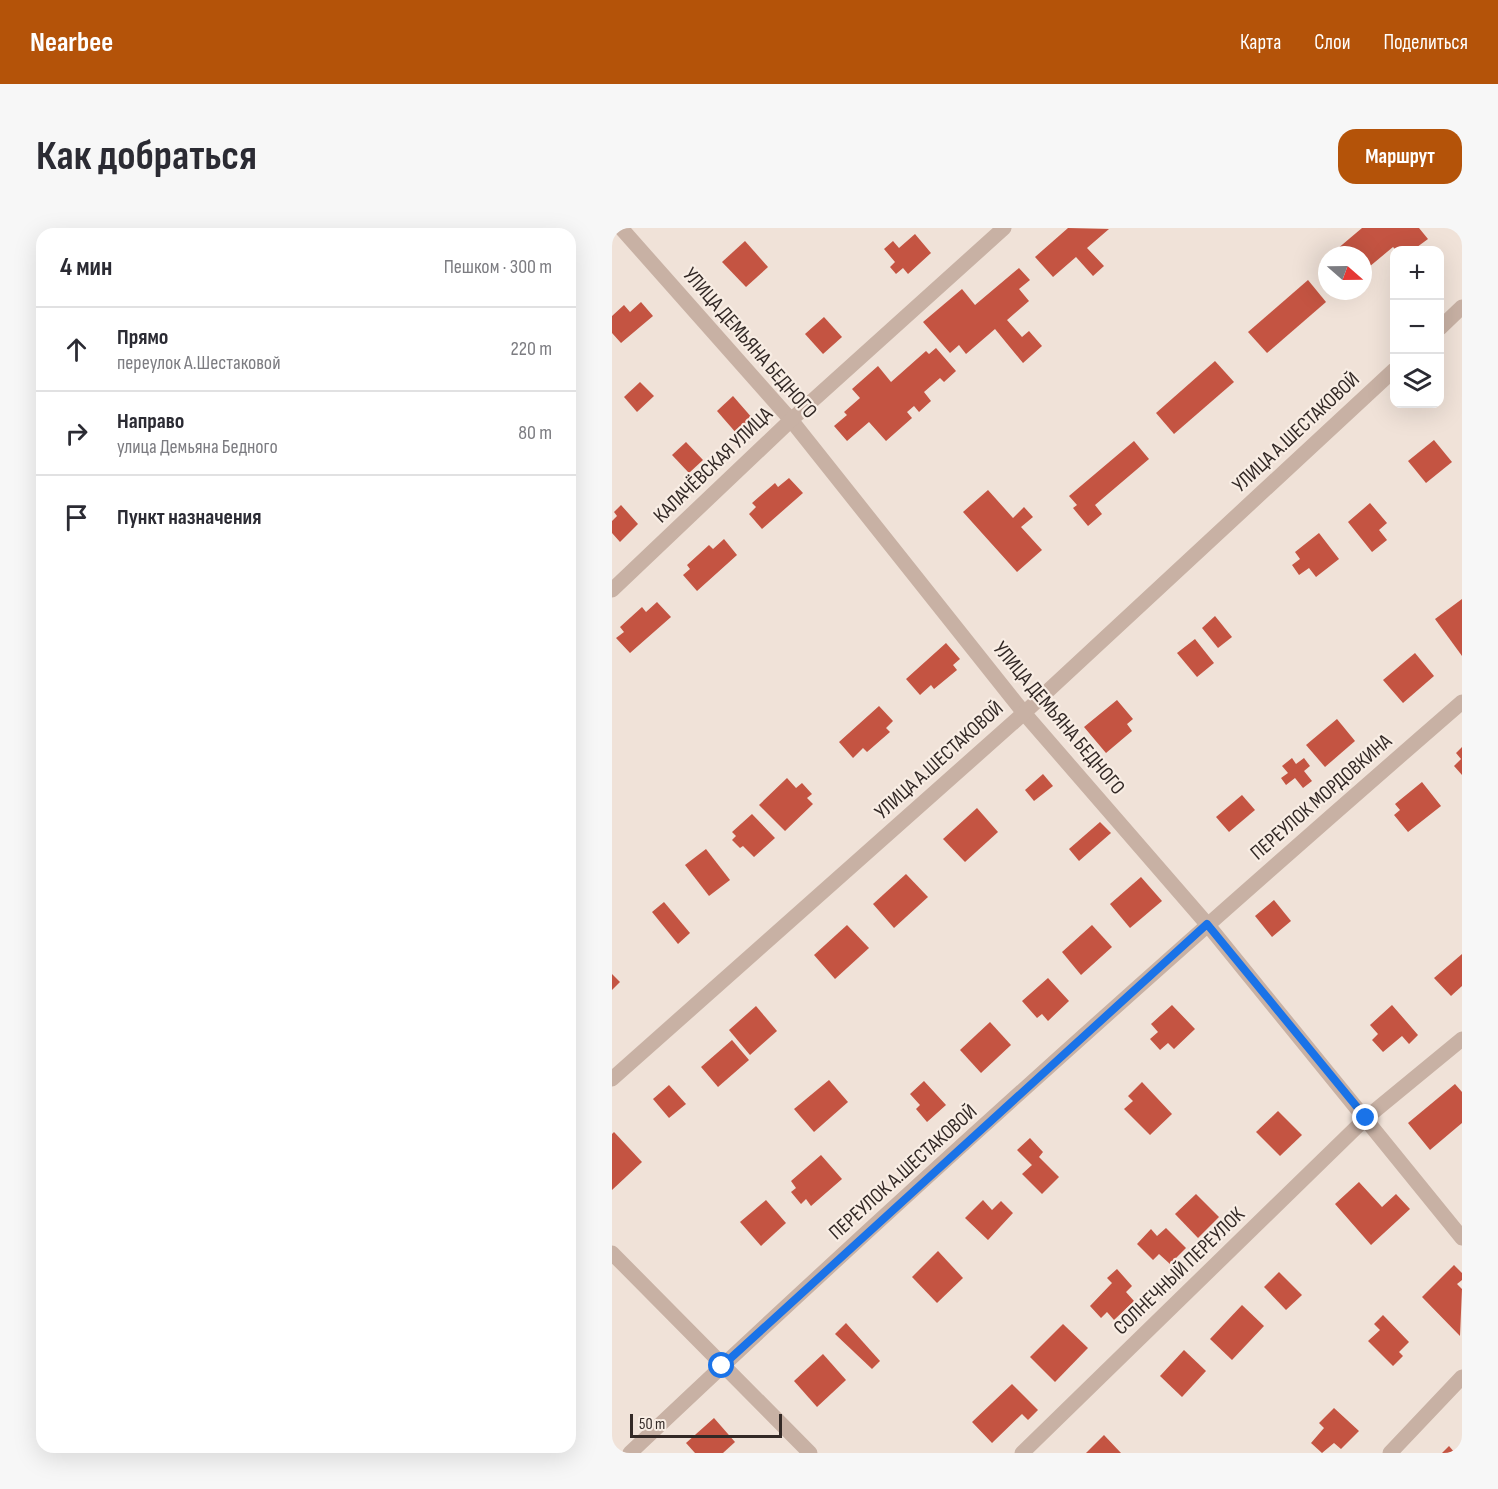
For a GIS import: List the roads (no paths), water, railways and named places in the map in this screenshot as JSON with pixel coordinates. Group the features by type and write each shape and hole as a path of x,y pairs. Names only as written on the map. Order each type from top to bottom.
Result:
{"street":[{"name":"УЛИЦА ДЕМЬЯНА БЕДНОГО","path":"621,228 791,420 1024,713 1207,924 1462,1238"},
{"name":"КАЛАЧЁВСКАЯ УЛИЦА","path":"613,586 791,420 1004,228"},
{"path":"1444,324 1462,307"},
{"name":"УЛИЦА А.ШЕСТАКОВОЙ","path":"612,1079 1024,713 1390,375"},
{"name":"ПЕРЕУЛОК МОРДОВКИНА","path":"1207,924 1462,702"},
{"name":"ПЕРЕУЛОК А.ШЕСТАКОВОЙ","path":"630,1453 722,1366 1207,924"},
{"name":"СОЛНЕЧНЫЙ ПЕРЕУЛОК","path":"1022,1453 1366,1118 1462,1039"},
{"path":"612,1253 810,1453"},
{"path":"1390,1453 1462,1377"}]}
